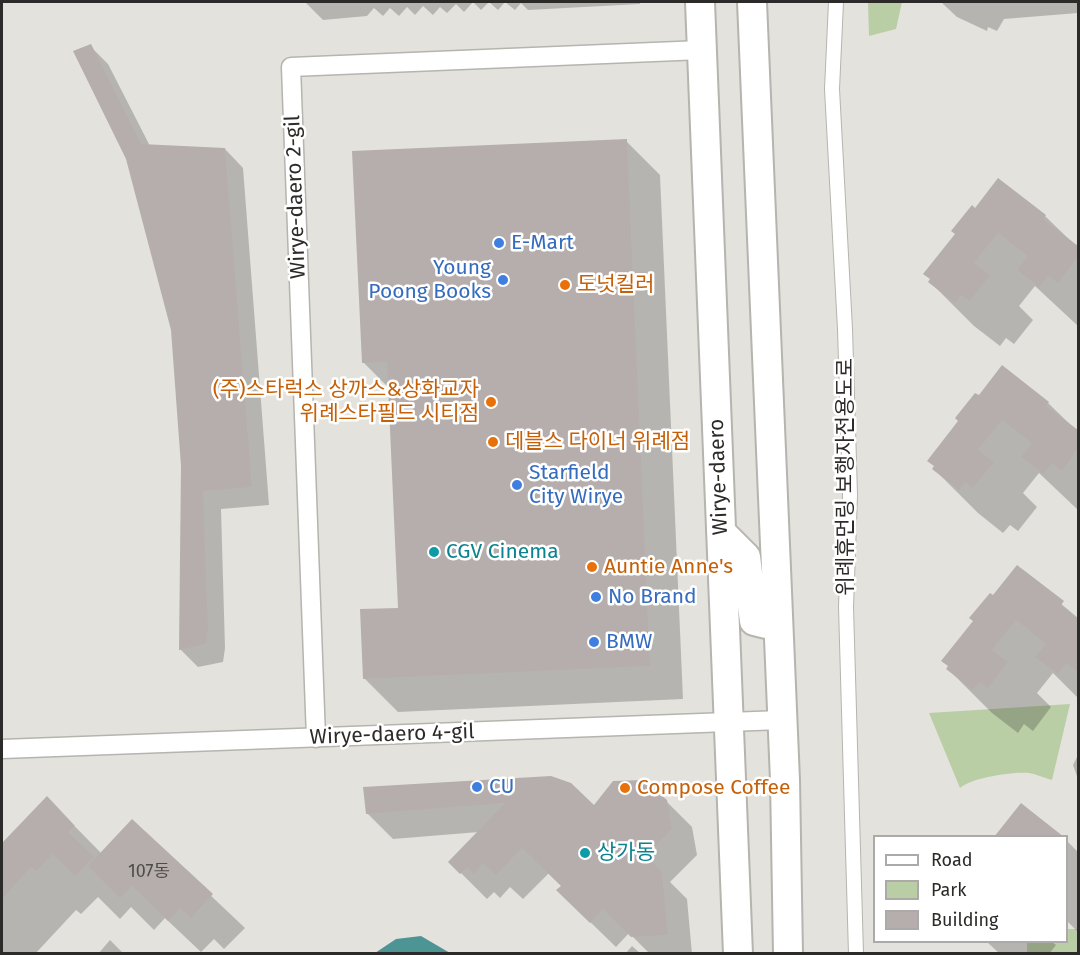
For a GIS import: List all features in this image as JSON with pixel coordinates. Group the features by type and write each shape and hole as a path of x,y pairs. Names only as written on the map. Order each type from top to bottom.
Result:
{"main road":[{"name":"Wirye-daero","path":"700,2 738,954"},
{"path":"752,2 782,720 788,954"},
{"path":"722,532 746,557 754,621 766,624 778,618"}],"street":[{"name":"위례휴먼링 보행자전용도로","path":"836,2 832,89 849,472 846,607 856,954"},
{"name":"Wirye-daero 2-gil","path":"315,738 291,67 702,50"},
{"name":"Wirye-daero 4-gil","path":"2,749 782,720"}],"green space":[{"path":"868,2 902,2 896,29 869,36"},
{"path":"1070,704 1052,780 1029,773 1013,773 982,778 960,788 929,713"},
{"path":"1068,929 1078,929 1078,953 1027,953 1027,943 1068,943"}],"water":[{"path":"421,936 450,953 375,953 396,939"}],"building":[{"path":"91,44 141,144 225,148 252,487 203,491 208,629 206,644 179,650 181,466 171,330 126,159 73,51"},
{"name":"Starfield City Wirye","path":"627,139 650,666 363,679 360,609 398,608 387,362 362,363 352,151"},
{"path":"998,178 1046,215 1043,219 1078,246 1078,257 1058,283 1048,276 1039,287 1017,270 1028,256 998,233 974,263 990,275 970,301 961,295 955,303 928,282 930,279 923,274 955,234 951,231 972,205 975,208"},
{"path":"1002,365 1049,402 1046,406 1078,430 1078,448 1062,471 1052,463 1043,474 1021,457 1032,443 1002,420 978,450 994,462 973,488 965,482 959,490 932,469 934,466 927,461 958,421 955,418 975,393 979,395"},
{"path":"1017,565 1064,601 1061,605 1078,619 1078,672 1066,663 1058,674 1035,657 1046,644 1016,620 992,650 1008,662 988,688 980,682 973,690 946,669 948,666 941,661 973,621 969,618 990,593 993,595"},
{"name":"상가동","path":"551,776 571,783 594,805 613,781 644,780 667,800 672,829 646,856 662,872 668,935 631,937 603,909 590,923 556,890 561,886 522,848 496,875 483,863 474,874 467,867 460,874 448,862 505,803 366,814 363,787"},
{"path":"47,796 75,826 68,832 94,857 75,876 53,854 36,871 31,867 2,899 2,843"},
{"path":"1021,803 1061,835 996,835"},
{"path":"132,819 213,894 191,918 180,908 168,921 132,886 120,898 88,866"}],"place":[{"name":"E-Mart","path":"499,243"},
{"name":"Young Poong Books","path":"503,280"},
{"name":"도넛킬러","path":"565,285"},
{"name":"(주)스타럭스 상까스&상화교자 위례스타필드 시티점","path":"491,402"},
{"name":"데블스 다이너 위례점","path":"493,442"},
{"name":"Starfield City Wirye","path":"517,485"},
{"name":"CGV Cinema","path":"434,552"},
{"name":"Auntie Anne's","path":"592,567"},
{"name":"No Brand","path":"596,597"},
{"name":"BMW","path":"594,642"},
{"name":"CU","path":"477,787"},
{"name":"Compose Coffee","path":"625,788"},
{"name":"상가동","path":"585,853"}]}
